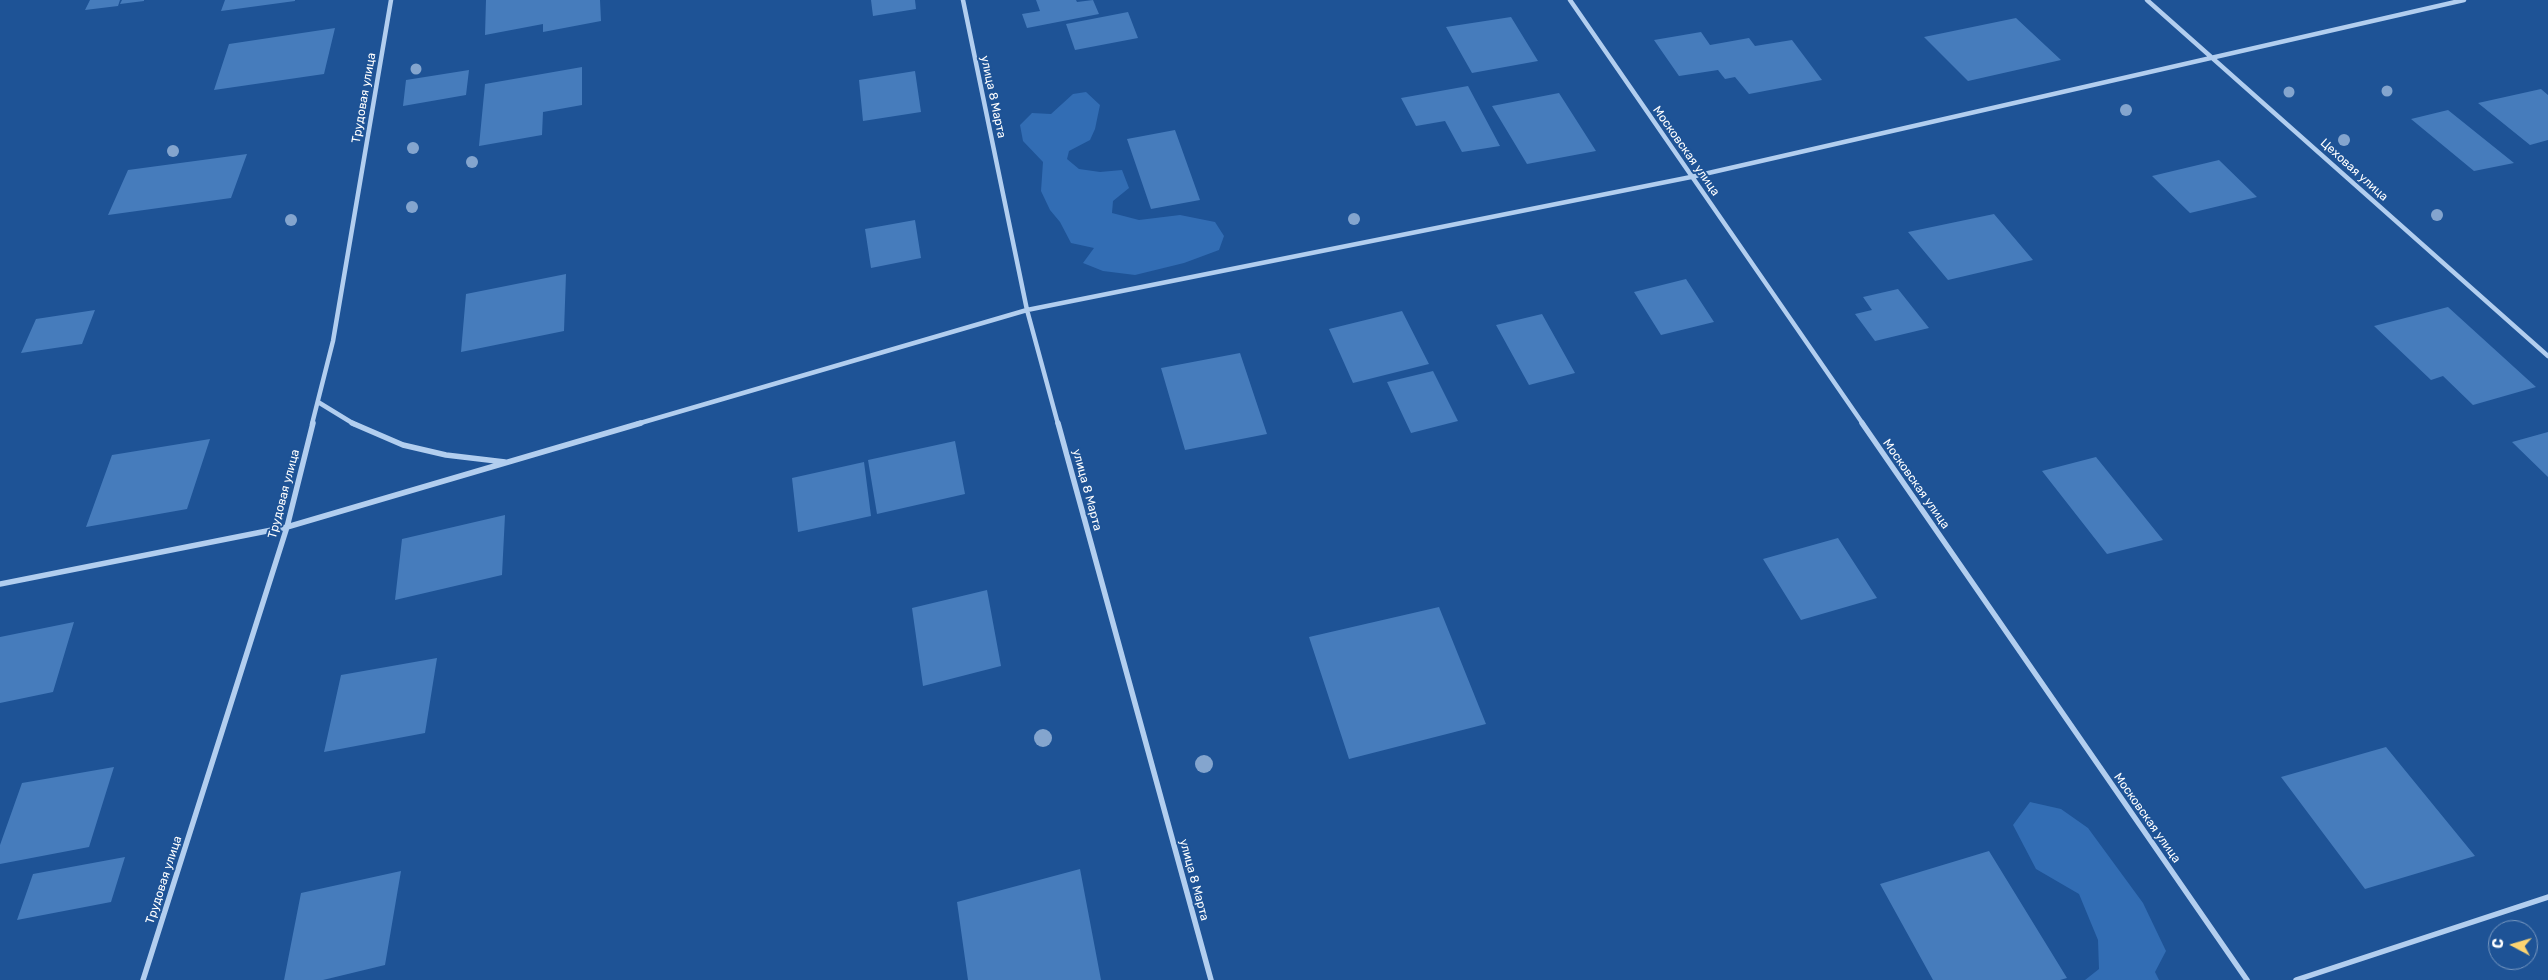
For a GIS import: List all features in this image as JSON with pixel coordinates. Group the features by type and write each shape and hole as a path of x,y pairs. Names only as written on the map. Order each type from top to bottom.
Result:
{"street":[{"name":"Трудовая улица","path":"143,980 287,527 333,341 391,0"},
{"name":"улица 8 Марта","path":"963,0 1027,310 1212,980"},
{"name":"Московская улица","path":"1570,0 2247,980"},
{"name":"Цеховая улица","path":"2147,0 2548,356"},
{"path":"0,584 287,527 1027,310 1691,176 2211,56 2464,0"},
{"path":"318,402 353,424 403,445 446,455 507,462"},
{"path":"2296,980 2548,896"}],"shaded area":[{"path":"1086,92 1100,105 1095,129 1090,140 1069,151 1067,159 1079,169 1100,172 1122,170 1129,188 1113,201 1112,213 1139,220 1180,215 1215,222 1224,236 1219,250 1184,263 1135,275 1103,271 1083,263 1094,248 1071,243 1060,222 1050,210 1041,191 1043,162 1023,141 1020,125 1032,113 1051,114 1073,94"},
{"path":"2030,802 2061,809 2088,828 2143,903 2166,951 2155,972 2159,980 2085,980 2099,969 2098,940 2079,894 2036,869 2013,825"}],"building":[{"path":"90,0 120,0 118,6 85,10"},
{"path":"122,0 144,0 144,1 120,4"},
{"path":"225,0 295,0 295,1 221,11"},
{"path":"486,0 600,0 601,21 543,32 543,24 485,35"},
{"path":"871,0 915,0 916,9 873,16"},
{"path":"1036,0 1076,0 1077,2 1093,0 1099,14 1027,28 1022,14 1040,11"},
{"path":"1128,12 1138,38 1075,50 1066,24"},
{"path":"1511,17 1538,61 1472,73 1446,27"},
{"path":"2016,18 2061,60 1968,81 1924,37"},
{"path":"335,28 324,74 214,90 229,44"},
{"path":"1701,32 1710,45 1749,38 1755,46 1792,40 1822,80 1749,94 1735,77 1725,79 1718,70 1679,76 1654,40"},
{"path":"582,67 582,105 543,112 542,135 479,146 485,84"},
{"path":"469,70 466,95 403,106 406,80"},
{"path":"915,71 921,112 863,121 859,80"},
{"path":"1468,86 1500,146 1462,152 1445,121 1416,126 1401,98"},
{"path":"2541,89 2548,95 2548,140 2530,145 2478,103"},
{"path":"1559,93 1596,151 1527,164 1492,106"},
{"path":"2448,110 2514,163 2474,171 2411,119"},
{"path":"1175,130 1200,200 1151,209 1127,139"},
{"path":"247,154 231,198 108,215 128,170"},
{"path":"2219,160 2257,197 2190,213 2152,176"},
{"path":"1994,214 2033,260 1948,280 1908,232"},
{"path":"915,220 921,258 871,268 865,229"},
{"path":"566,274 564,331 461,352 466,294"},
{"path":"1686,279 1714,322 1661,335 1634,292"},
{"path":"1898,289 1929,328 1875,341 1855,314 1872,310 1863,297"},
{"path":"2448,307 2536,387 2473,405 2443,376 2431,380 2374,326"},
{"path":"95,310 82,344 21,353 36,319"},
{"path":"1402,311 1429,364 1353,383 1329,329"},
{"path":"1542,314 1575,373 1529,385 1496,325"},
{"path":"1240,353 1267,434 1185,450 1161,368"},
{"path":"1433,371 1458,421 1411,433 1387,382"},
{"path":"2548,432 2548,477 2512,442"},
{"path":"210,439 187,509 86,527 112,455"},
{"path":"955,441 965,494 877,514 868,460"},
{"path":"2096,457 2163,540 2107,554 2042,471"},
{"path":"864,462 871,516 798,532 792,478"},
{"path":"505,515 502,575 395,600 402,539"},
{"path":"1838,538 1877,598 1801,620 1763,559"},
{"path":"987,590 1001,666 923,686 912,608"},
{"path":"1439,607 1486,724 1349,759 1309,637"},
{"path":"74,622 53,692 0,703 0,637"},
{"path":"437,658 425,733 324,752 341,675"},
{"path":"2386,747 2475,856 2365,889 2281,777"},
{"path":"114,767 89,847 0,864 0,845 22,783"},
{"path":"1989,851 2067,978 2060,980 1933,980 1880,884"},
{"path":"125,857 111,902 17,920 33,874"},
{"path":"1080,869 1101,980 968,980 957,902"},
{"path":"401,871 385,965 323,980 284,980 301,893"}]}
